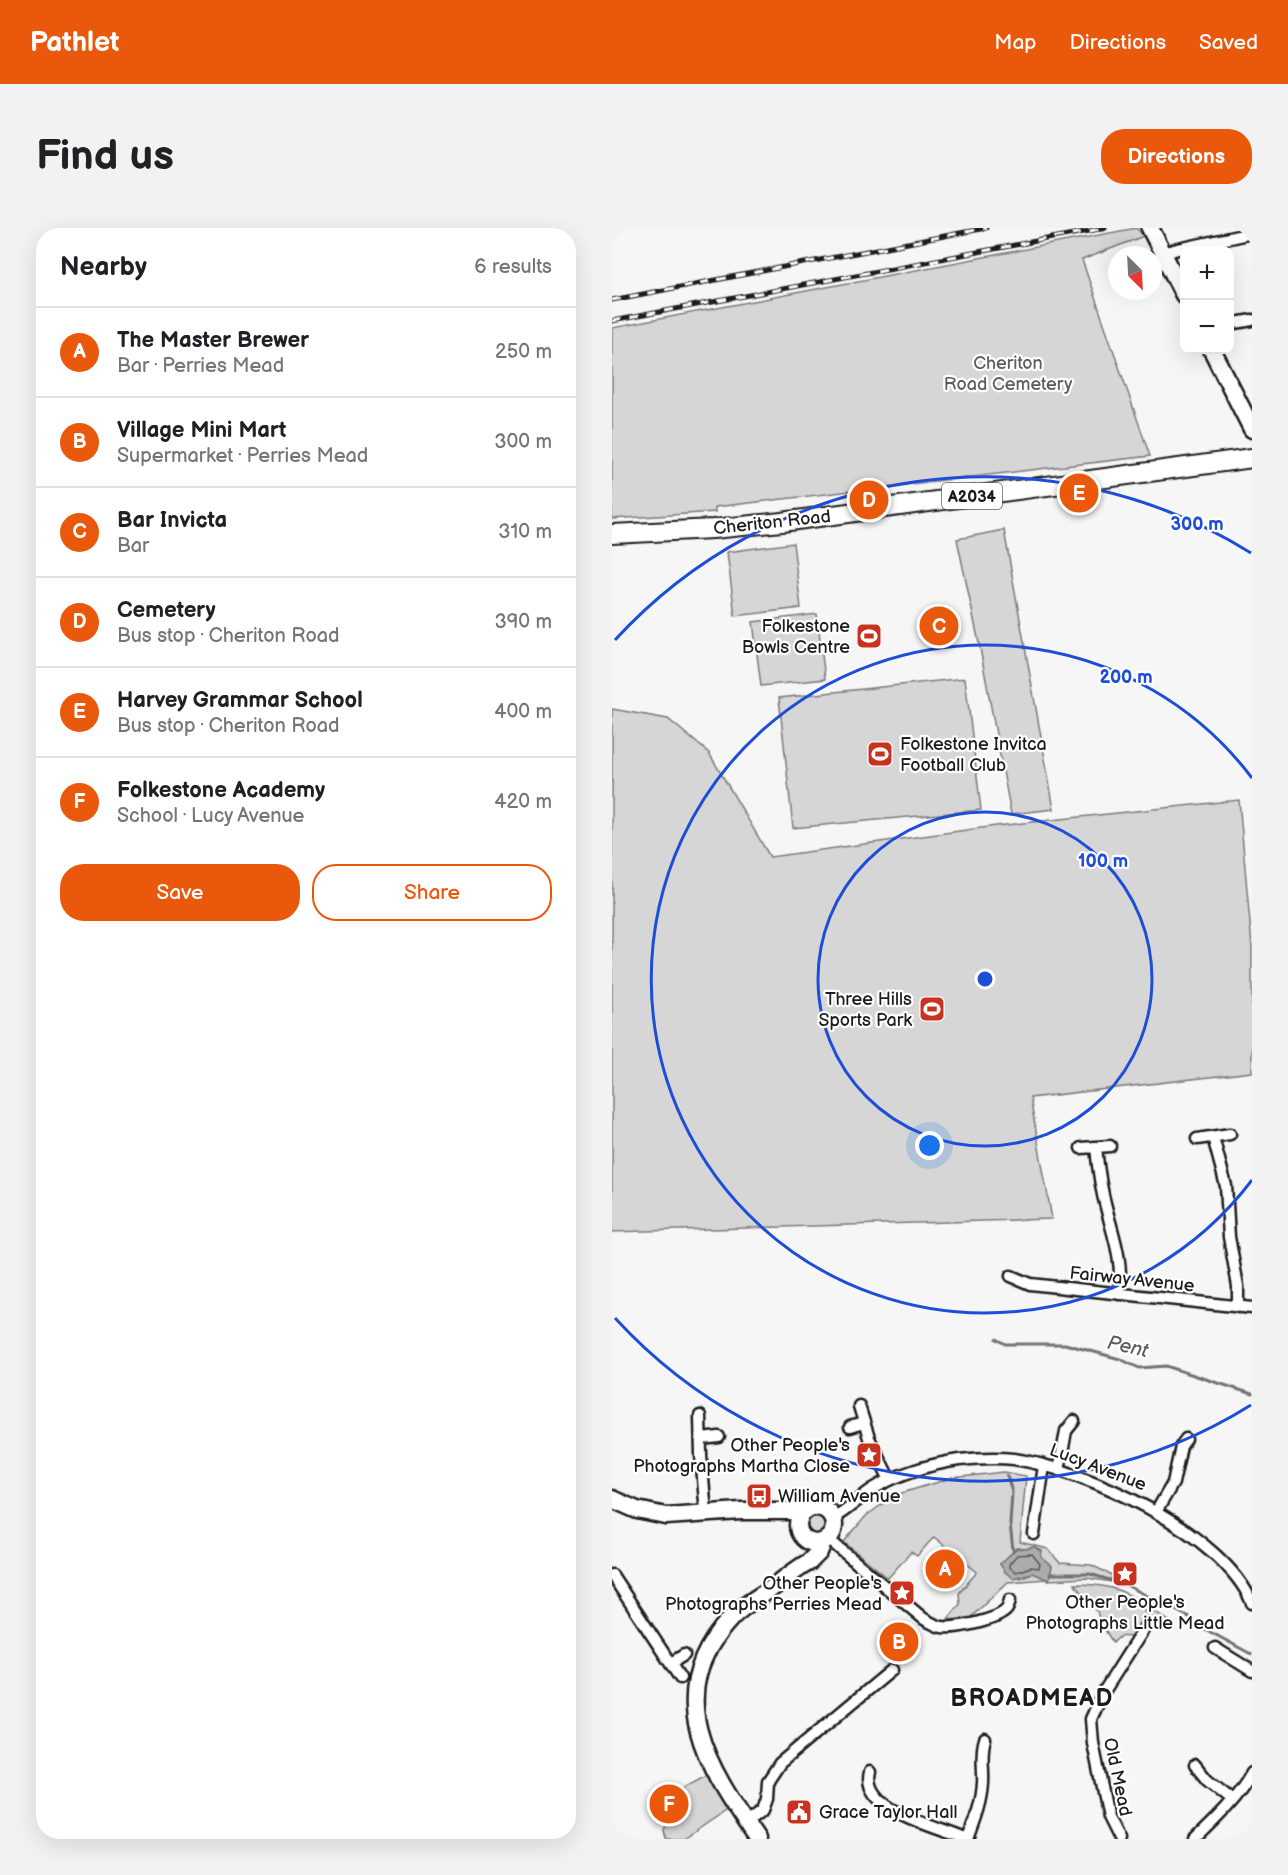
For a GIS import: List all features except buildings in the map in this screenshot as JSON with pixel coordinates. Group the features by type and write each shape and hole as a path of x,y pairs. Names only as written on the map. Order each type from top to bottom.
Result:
{"main road":[{"name":"Cheriton Road","path":"612,534 713,529 794,520 1252,458"}],"street":[{"path":"1150,228 1180,285"},
{"path":"1164,254 1252,233"},
{"path":"1234,323 1252,320"},
{"path":"1214,354 1252,429"},
{"path":"1197,1139 1230,1134"},
{"path":"1213,1137 1226,1186 1229,1237 1238,1286 1238,1307"},
{"path":"1081,1148 1110,1146"},
{"path":"1096,1147 1100,1184 1118,1245 1121,1277 1119,1294"},
{"name":"Fairway Avenue","path":"1011,1276 1030,1284 1252,1308"},
{"path":"860,1406 863,1423 890,1480"},
{"path":"700,1416 706,1514"},
{"path":"1059,1470 1066,1431 1074,1421"},
{"path":"850,1427 863,1423"},
{"path":"702,1439 718,1437"},
{"path":"1156,1512 1173,1483 1181,1446 1186,1438"},
{"name":"Lucy Avenue","path":"833,1518 873,1489 890,1480 936,1465 982,1458 1016,1460 1059,1470 1110,1489 1156,1512 1212,1553 1239,1581 1251,1599"},
{"path":"1034,1534 1044,1466"},
{"path":"612,1500 628,1507 660,1515 778,1510 785,1512 820,1507 830,1513 833,1518 834,1530 819,1552 731,1618 707,1651 698,1674 693,1708 702,1742 714,1768 757,1839"},
{"path":"804,1511 797,1522 801,1534 804,1564"},
{"path":"785,1512 801,1534 814,1544 825,1541"},
{"path":"825,1541 924,1619 943,1627 964,1626 996,1615 1008,1608 1010,1600"},
{"path":"612,1575 680,1678"},
{"name":"Old Mead","path":"1119,1839 1108,1817 1093,1743 1091,1719 1126,1645 1145,1627"},
{"path":"1215,1648 1252,1671"},
{"path":"671,1663 684,1655"},
{"path":"747,1823 763,1810 767,1799 768,1781 780,1763 892,1670"},
{"path":"870,1772 868,1780 870,1787 887,1806 899,1814 967,1839 981,1799 984,1775 981,1751 985,1739"},
{"path":"1195,1765 1207,1780 1232,1800"},
{"path":"1195,1839 1216,1820 1252,1773"}],"green space":[{"name":"Cheriton Road Cemetery","path":"1136,228 1144,236 1118,246 1108,246 1108,250 1082,260 1150,456 715,507 715,512 612,519 612,328"},
{"path":"1004,530 1054,809 1011,814 957,539"},
{"path":"793,543 801,608 735,616 727,552"},
{"path":"817,614 825,679 761,686 753,622"},
{"name":"Folkestone Invitca Football Club","path":"965,678 981,810 793,828 779,698"},
{"name":"Three Hills Sports Park","path":"612,709 668,719 709,753 770,857 996,826 1239,800 1252,946 1252,1072 1030,1098 1052,1219 612,1232"},
{"path":"1004,1472 1026,1476 1020,1542 1048,1549 1060,1563 1091,1565 1112,1575 1111,1582 1087,1578 1049,1580 1052,1566 1034,1547 1017,1548 1000,1564 1020,1578 1032,1573 1047,1579 1008,1582 970,1618 947,1620 960,1604 959,1593 977,1572 934,1537 917,1556 911,1552 888,1578 844,1542 866,1516 895,1495 952,1478"},
{"path":"816,1513 825,1516 828,1525 825,1534 816,1537 807,1534 804,1525 807,1516"},
{"path":"1074,1584 1103,1586 1128,1594 1145,1604 1145,1621 1131,1637 1121,1637 1113,1643 1100,1622 1097,1611"},
{"path":"1148,1607 1169,1621 1154,1625 1148,1621"},
{"path":"708,1774 728,1809 684,1839 666,1839 664,1830 684,1787"}],"water":[{"path":"1034,1547 1042,1551 1041,1557 1052,1566 1049,1580 1032,1573 1013,1578 1005,1572 1000,1564 1017,1548"}],"waterway":[{"name":"Pent","path":"996,1339 1005,1344 1065,1344 1120,1359 1139,1368 1166,1366 1252,1394"},
{"path":"1007,1476 1012,1492 1010,1524 1013,1550"},
{"path":"1050,1574 1090,1574 1126,1585 1189,1617 1203,1628 1251,1654"}],"railway":[{"path":"612,300 986,228"},
{"path":"612,321 1105,228"}],"place":[{"name":"Harvey Grammar School","path":"1079,493"},
{"name":"Cemetery","path":"869,500"},
{"name":"Bar Invicta","path":"939,626"},
{"name":"Folkestone Bowls Centre","path":"869,636"},
{"name":"Folkestone Invitca Football Club","path":"880,754"},
{"name":"Three Hills Sports Park","path":"932,1009"},
{"name":"Other People's Photographs Martha Close","path":"869,1455"},
{"name":"William Avenue","path":"759,1496"},
{"name":"The Master Brewer","path":"945,1569"},
{"name":"Other People's Photographs Little Mead","path":"1125,1574"},
{"name":"Other People's Photographs Perries Mead","path":"902,1593"},
{"name":"Village Mini Mart","path":"899,1642"},
{"name":"Folkestone Academy","path":"669,1804"},
{"name":"Grace Taylor Hall","path":"799,1812"}],"district":[{"name":"BROADMEAD","path":"1032,1698"}]}
